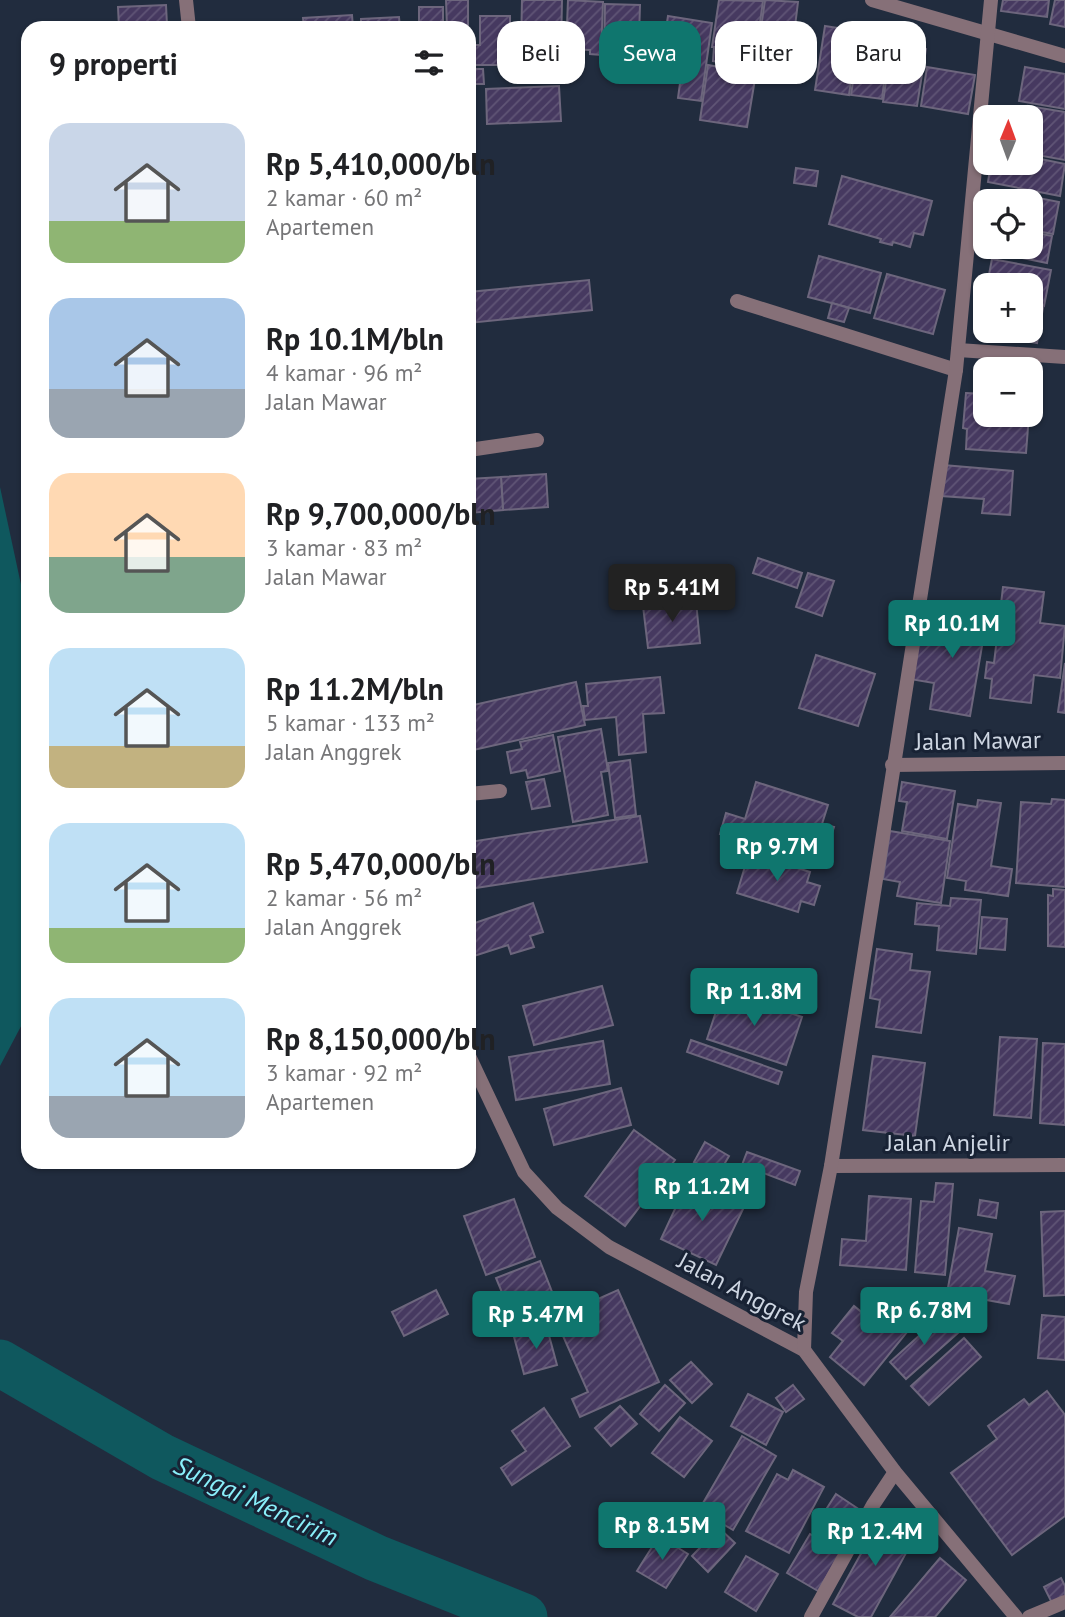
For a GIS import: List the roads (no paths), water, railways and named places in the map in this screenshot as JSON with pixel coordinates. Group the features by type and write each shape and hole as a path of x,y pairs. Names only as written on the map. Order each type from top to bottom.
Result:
{"street":[{"path":"186,0 189,21"},
{"path":"872,0 1065,56"},
{"path":"804,1350 806,1292 831,1167 956,370 991,0"},
{"path":"737,301 956,370"},
{"path":"958,350 1065,357"},
{"path":"476,449 537,440"},
{"name":"Jalan Mawar","path":"892,765 1065,763"},
{"path":"476,793 500,791"},
{"name":"Jalan Anggrek","path":"476,1071 524,1172 557,1208 609,1247 804,1350 895,1472 1016,1617"},
{"name":"Jalan Anjelir","path":"831,1167 1065,1165"},
{"path":"811,1617 873,1505 895,1472"},
{"path":"1029,1617 1065,1602"}],"waterway":[{"name":"Sungai Mencirim","path":"0,1363 162,1457 376,1558 524,1617"}]}
